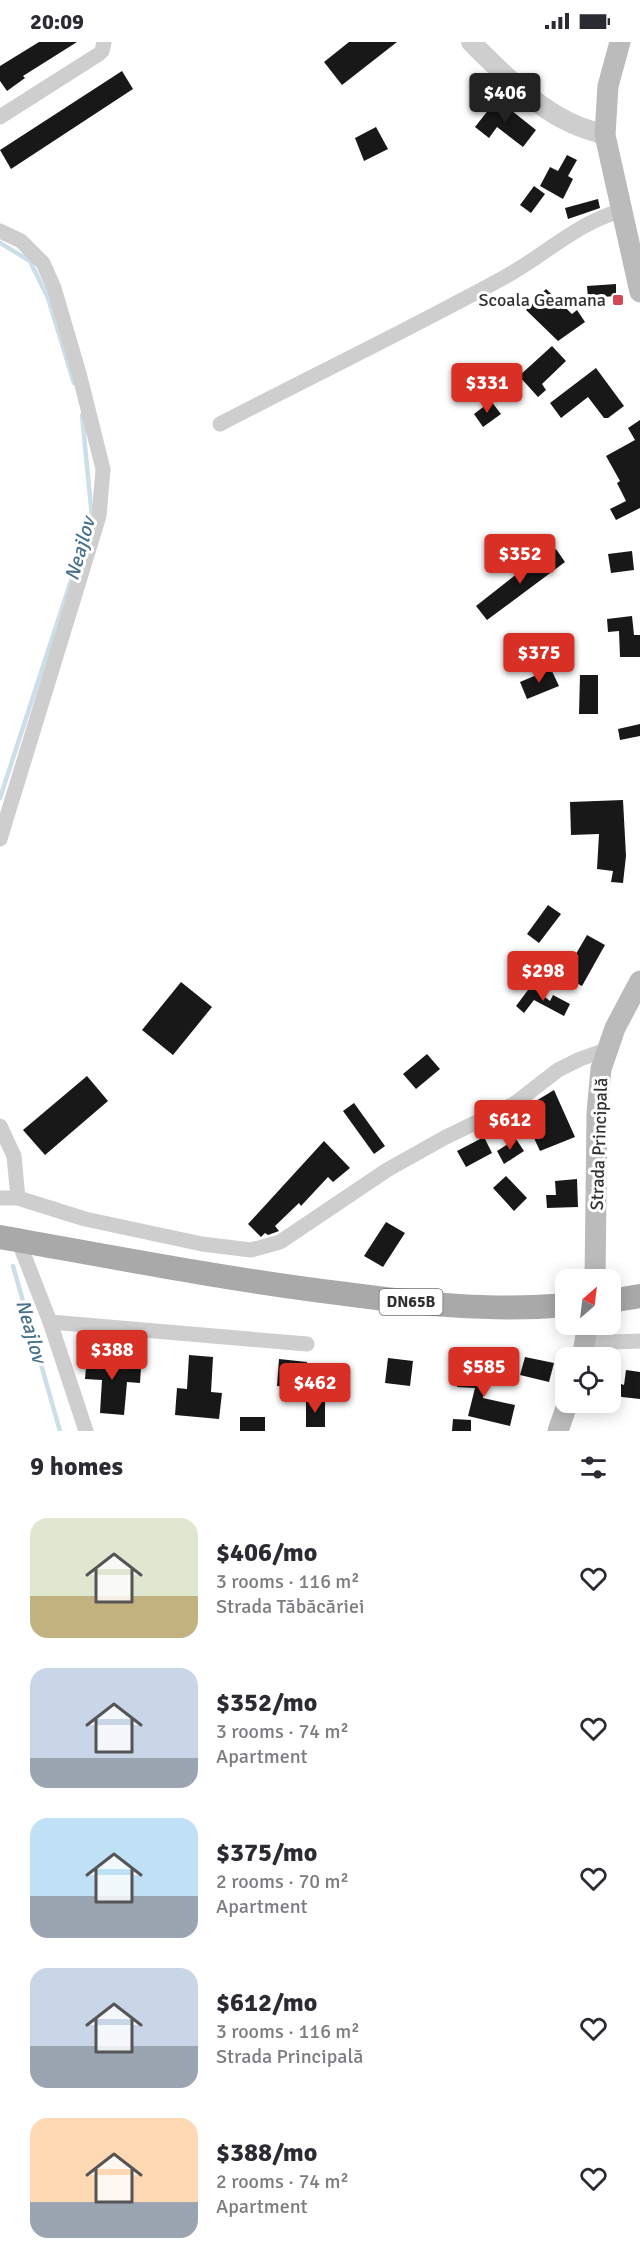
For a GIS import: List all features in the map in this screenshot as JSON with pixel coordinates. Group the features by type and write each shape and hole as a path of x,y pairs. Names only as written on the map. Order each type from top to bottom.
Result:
{"main road":[{"path":"620,42 608,86 605,135 620,211 634,244 640,292"},
{"name":"Strada Principală","path":"595,1269 597,1113 602,1069 606,1050 640,981"},
{"name":"DN65B","path":"9,1239 264,1284 379,1299 452,1306 555,1305"},
{"path":"558,1431 564,1413"}],"street":[{"path":"0,117 99,54 104,42"},
{"path":"471,42 493,64 541,104 568,122 605,135"},
{"path":"220,424 463,300 532,261 562,238 589,222 620,211"},
{"path":"0,231 21,242 43,263 54,288 79,373 103,470 99,516 0,839"},
{"path":"0,1198 18,1198 109,1224 202,1245 251,1250 280,1242 387,1170 444,1138 514,1104 558,1070 579,1059 606,1050"},
{"path":"0,1126 14,1156 18,1198"},
{"path":"9,1239 50,1322 86,1431"},
{"path":"50,1322 307,1344"},
{"path":"585,1342 640,1341"}],"building":[{"path":"39,42 77,42 23,76 25,78 7,91 0,81 0,66"},
{"path":"349,42 397,42 342,85 324,62"},
{"path":"122,71 133,89 11,169 0,150"},
{"path":"497,99 536,130 523,147 497,127 489,138 475,127"},
{"path":"376,127 388,149 364,161 355,138"},
{"path":"567,155 577,160 568,176 573,179 563,199 540,186 550,167 558,171"},
{"path":"534,186 545,194 531,213 520,205"},
{"path":"598,199 600,208 568,219 565,208"},
{"path":"616,284 616,296 588,298 587,286"},
{"path":"546,289 572,314 577,310 585,322 558,341 526,310"},
{"path":"552,346 566,361 542,384 546,390 538,397 519,376"},
{"path":"596,368 624,406 608,418 604,418 588,397 561,418 550,403"},
{"path":"491,401 501,414 483,427 474,414"},
{"path":"640,420 640,508 616,520 610,509 626,501 617,483 620,481 606,456 635,440 628,428"},
{"path":"556,549 565,562 487,620 476,606 518,573 520,575"},
{"path":"632,551 634,570 611,573 608,554"},
{"path":"632,616 634,635 640,635 640,657 620,657 619,631 608,632 607,619"},
{"path":"551,669 559,686 527,699 520,682"},
{"path":"580,675 598,675 598,714 579,714"},
{"path":"640,724 640,736 620,740 618,729"},
{"path":"623,800 626,856 623,883 611,882 613,871 597,869 599,834 571,835 570,802"},
{"path":"548,905 561,914 539,943 527,934"},
{"path":"587,935 605,945 582,986 563,976"},
{"path":"520,971 531,980 524,989 513,980"},
{"path":"181,982 212,1007 173,1055 142,1030"},
{"path":"531,986 550,1001 553,995 570,1004 564,1016 534,1000 524,1013 516,1006"},
{"path":"427,1054 440,1069 416,1089 403,1074"},
{"path":"87,1076 108,1101 45,1155 23,1130"},
{"path":"554,1090 575,1137 540,1151 534,1138 540,1135 526,1107"},
{"path":"354,1103 385,1146 374,1154 343,1111"},
{"path":"484,1137 492,1153 466,1167 457,1151"},
{"path":"516,1139 524,1151 504,1164 497,1151"},
{"path":"324,1141 350,1168 333,1182 328,1177 301,1206 299,1203 275,1226 279,1231 268,1235 265,1233 261,1237 248,1224"},
{"path":"506,1176 527,1198 514,1211 493,1188"},
{"path":"577,1179 578,1207 547,1208 546,1195 556,1195 555,1181"},
{"path":"386,1222 405,1233 383,1267 364,1256"},
{"path":"87,1355 119,1357 118,1365 141,1367 140,1383 127,1382 124,1415 100,1413 102,1380 85,1379"},
{"path":"189,1355 213,1357 211,1392 222,1393 219,1419 175,1415 177,1388 187,1389"},
{"path":"525,1357 554,1363 549,1382 520,1375"},
{"path":"388,1358 413,1361 410,1386 385,1383"},
{"path":"279,1359 307,1362 304,1388 277,1386"},
{"path":"459,1367 486,1369 483,1398 515,1405 510,1426 468,1416 475,1388 457,1387"},
{"path":"626,1370 640,1372 640,1399 621,1397 621,1384 624,1385"},
{"path":"306,1401 325,1402 325,1427 306,1427"},
{"path":"240,1417 265,1417 265,1431 240,1431"},
{"path":"453,1419 471,1420 471,1431 452,1431"}],"waterway":[{"name":"Neajlov","path":"0,243 30,261 48,298 74,383"},
{"name":"Neajlov","path":"82,415 92,517"},
{"name":"Neajlov","path":"0,798 82,547"},
{"name":"Neajlov","path":"13,1266 60,1431"}],"place":[{"name":"Scoala Geamana","path":"618,300"}]}
